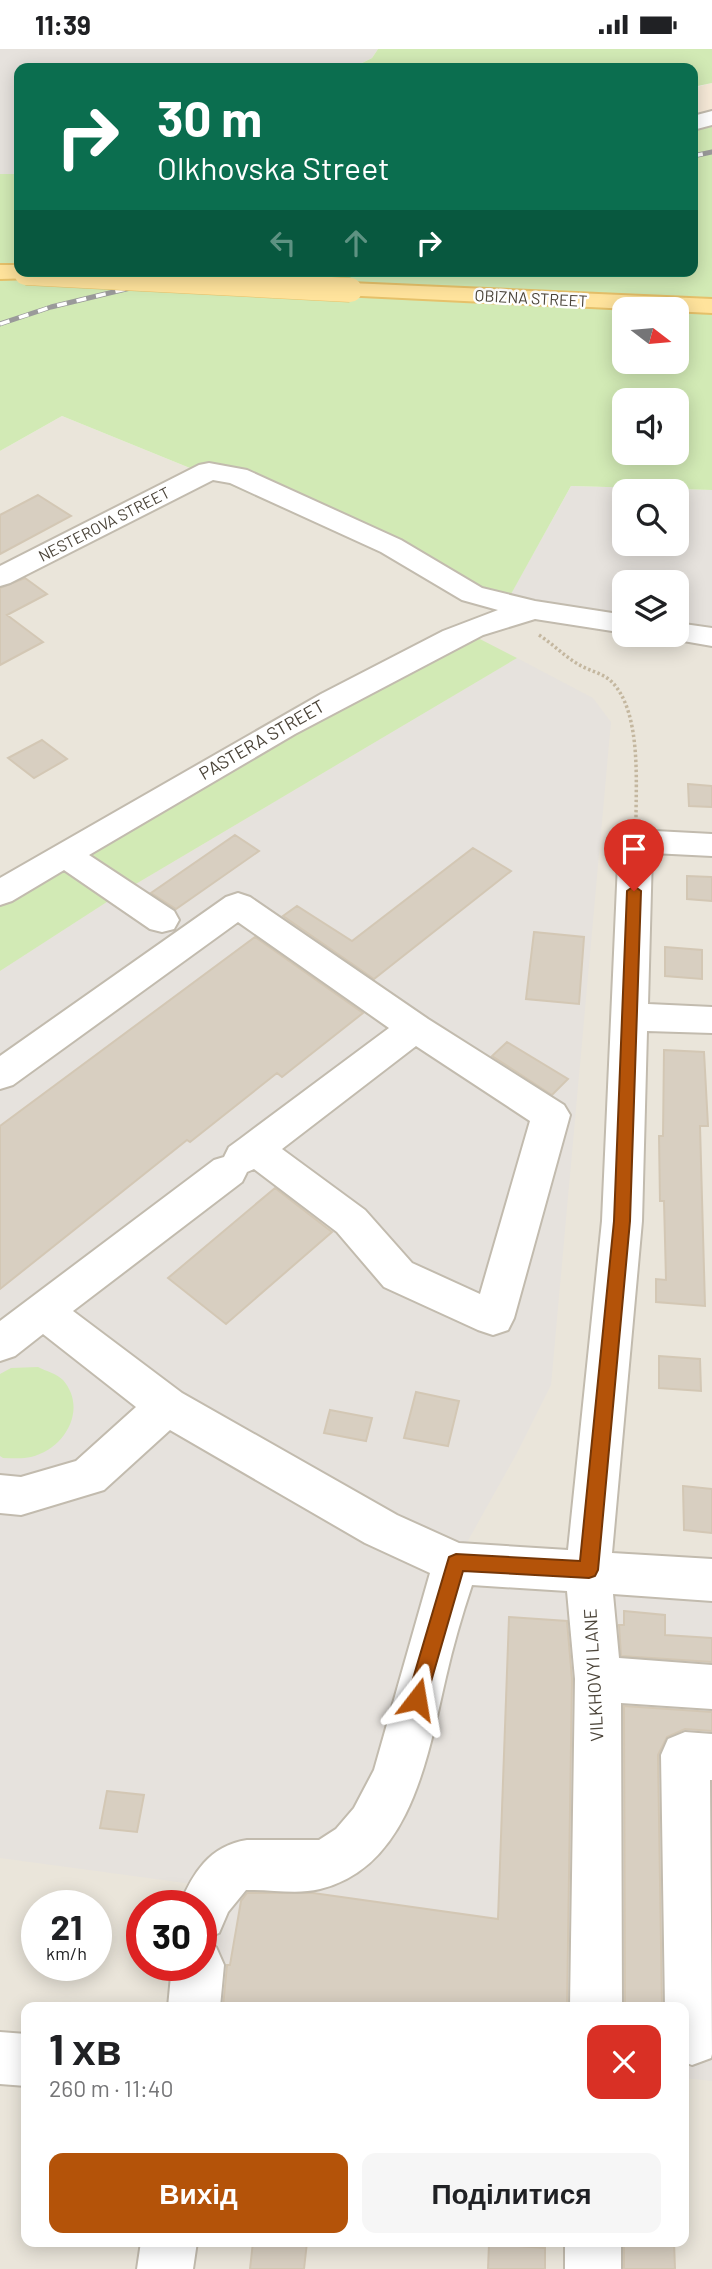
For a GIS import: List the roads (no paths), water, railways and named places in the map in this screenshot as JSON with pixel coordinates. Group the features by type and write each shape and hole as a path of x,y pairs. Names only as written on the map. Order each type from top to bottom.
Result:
{"main road":[{"name":"OBIZNA STREET","path":"102,277 712,306"}],"street":[{"name":"NESTEROVA STREET","path":"0,577 209,471 237,476 391,546 472,594 534,610"},
{"path":"534,610 612,622"},
{"name":"PASTERA STREET","path":"0,893 299,717 466,631 501,616 534,610"},
{"path":"689,634 712,637"},
{"name":"VILKHOVYI LANE","path":"596,2002 598,1679 589,1570 622,1221 636,841 712,845"},
{"path":"65,855 162,920"},
{"path":"0,1075 238,905 415,1028 551,1115 493,1318 398,1275 351,1221 242,1160"},
{"path":"628,1017 712,1020"},
{"path":"0,1344 415,1028"},
{"path":"43,1311 167,1406 381,1529 456,1563 712,1580"},
{"path":"0,1494 21,1496 89,1476 167,1406"},
{"path":"214,1890 226,1873 235,1867 328,1862 351,1849 377,1817 405,1746 428,1653 456,1563"},
{"path":"598,1679 712,1688"},
{"path":"692,2039 685,1755 712,1757"},
{"path":"194,2002 196,1981"},
{"path":"0,2058 21,2060"},
{"path":"165,2269 168,2247"},
{"path":"593,2247 593,2269"}],"railway":[{"path":"698,155 712,152"},
{"path":"0,324 51,307 176,277"}]}
